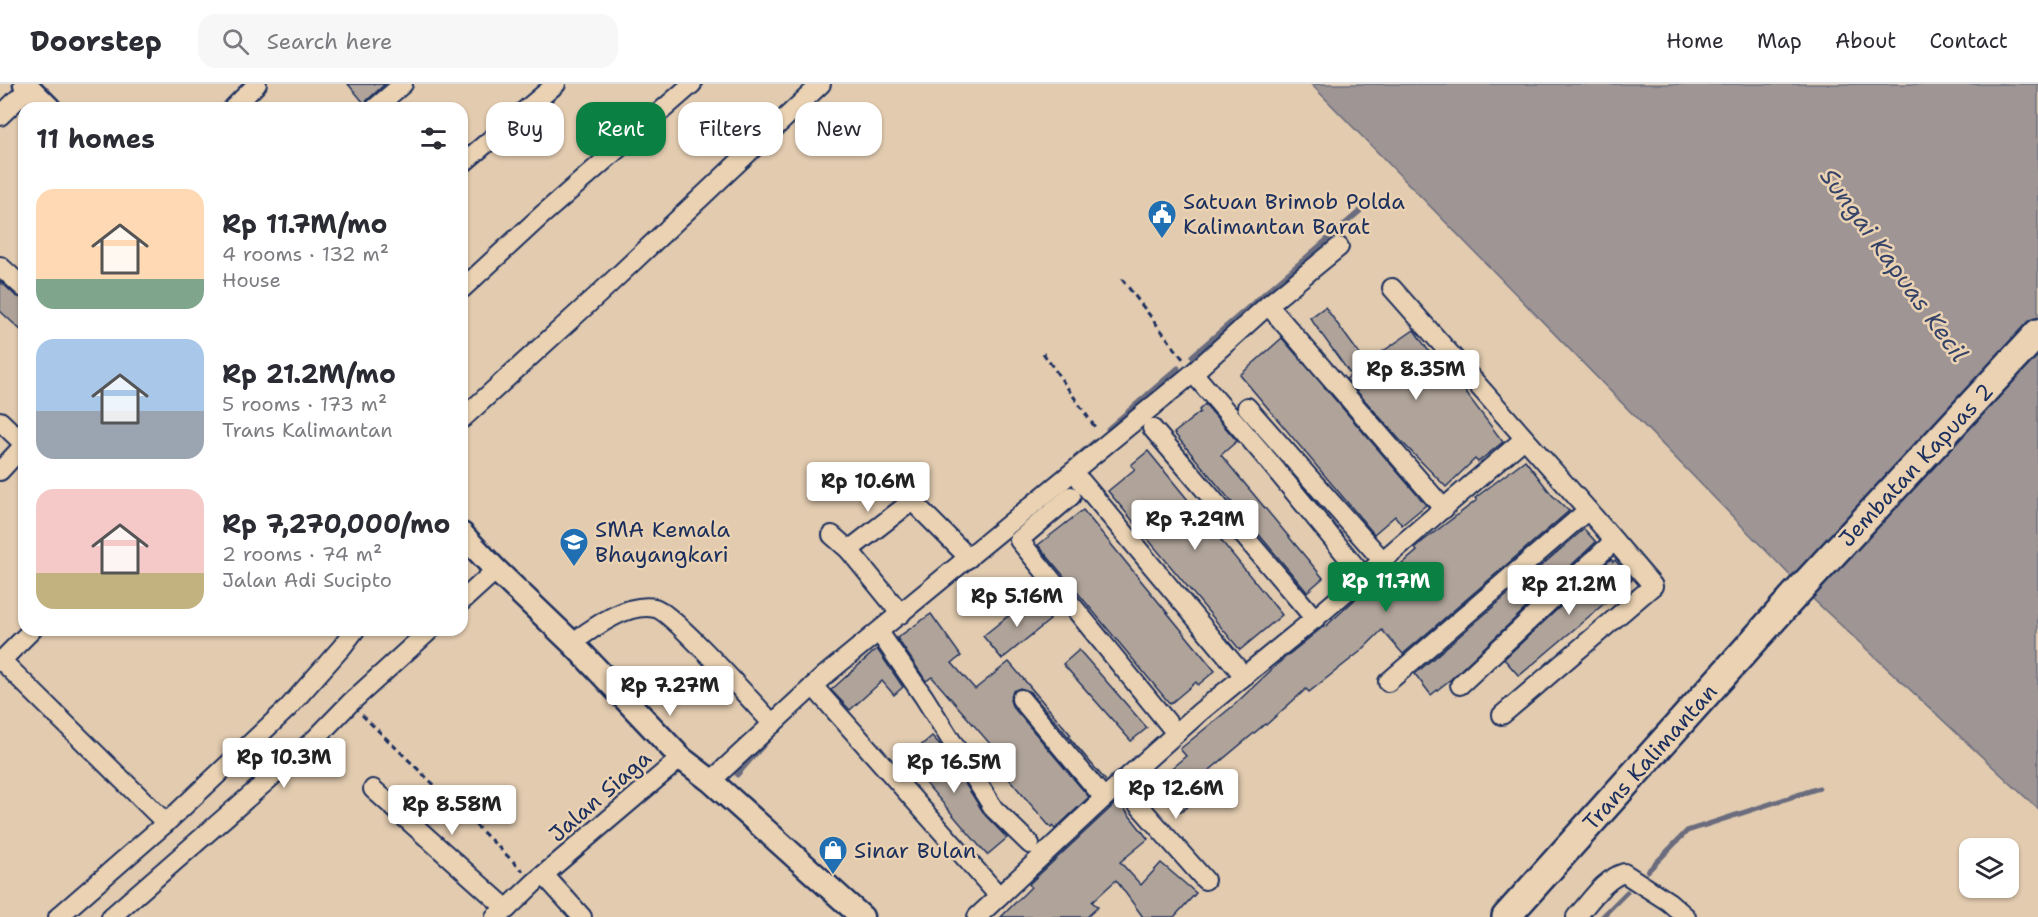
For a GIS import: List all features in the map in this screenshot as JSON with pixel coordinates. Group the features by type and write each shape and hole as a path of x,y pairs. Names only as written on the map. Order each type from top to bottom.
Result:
{"highway":[{"name":"Jembatan Kapuas 2","path":"1794,596 2038,333"},
{"name":"Trans Kalimantan","path":"1506,917 1794,596"}],"main road":[{"path":"468,540 572,643 681,758 862,917"}],"street":[{"path":"239,102 257,84"},
{"path":"382,102 403,84"},
{"path":"468,159 556,84"},
{"path":"468,283 541,216 693,84"},
{"path":"468,414 822,84"},
{"path":"22,102 37,92"},
{"path":"0,116 18,104"},
{"path":"711,782 813,686 1108,444 1193,373 1268,305 1339,247"},
{"path":"0,266 18,282"},
{"path":"1392,288 1653,586 1502,715"},
{"path":"1268,305 1444,509"},
{"path":"1193,373 1364,577"},
{"path":"1247,407 1383,561"},
{"path":"0,421 18,439"},
{"path":"1152,428 1315,619"},
{"path":"977,917 1119,783 1176,733 1315,619 1524,439"},
{"path":"0,471 18,452"},
{"path":"1176,733 1019,540 1076,489 1244,676"},
{"path":"849,550 912,501 969,558"},
{"path":"1388,682 1588,510"},
{"path":"832,535 849,550 901,614"},
{"path":"1460,685 1614,540"},
{"path":"468,596 496,570"},
{"path":"572,643 606,620 620,614 635,609 657,608 698,645 773,724"},
{"path":"879,632 924,697 994,808 1030,844"},
{"path":"26,636 1,661 166,823"},
{"path":"58,917 166,823 288,708 350,636"},
{"path":"111,917 316,738 350,703 423,636"},
{"path":"813,686 999,896"},
{"path":"1021,699 1104,798"},
{"name":"Jalan Siaga","path":"501,913 681,758"},
{"path":"1119,783 1205,880"},
{"path":"373,789 501,913"},
{"path":"1576,917 1607,883 1617,875 1624,873 1669,902 1686,917"},
{"path":"539,879 582,917"}],"path":[{"path":"1122,279 1193,373"},
{"path":"1043,353 1108,444"},
{"path":"350,703 539,879"}],"water":[{"name":"Sungai Kapuas Kecil","path":"1311,84 2038,84 2038,809 1815,601"}],"building":[{"path":"348,84 385,84 365,102"},
{"path":"0,281 18,297 18,328 0,311"},
{"path":"1325,307 1366,363 1414,330 1455,389 1460,385 1503,442 1478,462 1475,459 1446,487 1399,439 1346,379 1351,375 1310,318"},
{"path":"1282,338 1426,505 1402,525 1395,516 1374,534 1240,375"},
{"path":"1205,404 1237,441 1221,455 1323,578 1307,592 1174,433 1200,412 1199,410"},
{"path":"1148,451 1282,615 1240,650 1108,491 1135,469 1131,465"},
{"path":"1525,460 1552,495 1569,511 1403,654 1382,630 1361,651 1309,692 1306,689 1266,725 1187,789 1196,800 1181,812 1155,782 1186,756 1180,749 1233,706 1282,660 1325,627 1363,592 1366,595 1417,551 1415,548 1423,541"},
{"path":"1083,510 1215,671 1198,685 1196,682 1170,704 1038,545"},
{"path":"1584,529 1596,542 1451,679 1431,695 1415,674"},
{"path":"1611,559 1613,562 1615,560 1632,580 1519,676 1504,659"},
{"path":"1032,597 1050,620 1002,659 983,636"},
{"path":"931,614 961,656 952,663 975,689 1009,662 1071,735 1069,737 1106,781 1030,692 1020,688 1013,691 1010,700 1012,706 1089,797 1055,829 1052,826 1051,828 985,751 992,746 932,677 926,681 897,638"},
{"path":"877,649 903,687 894,695 882,681 850,710 831,690"},
{"path":"1079,650 1147,728 1131,741 1063,664"},
{"path":"932,736 944,749 945,752 942,754 961,777 985,815 1007,838 987,855 918,774 916,776 903,761"},
{"path":"1118,801 1148,839 1120,862 1141,885 1161,863 1196,893 1174,917 1143,917 1116,880 1092,902 1098,907 1087,917 1001,917 1031,887 1029,884"}],"waterway":[{"path":"1192,356 1360,211"},
{"path":"1108,429 1178,368"},
{"path":"1075,458 1094,442"},
{"path":"737,775 768,740"},
{"path":"1648,871 1687,831 1819,788"},
{"path":"1602,917 1627,892"}],"place":[{"name":"Satuan Brimob Polda Kalimantan Barat","path":"1162,240"},
{"name":"SMA Kemala Bhayangkari","path":"574,568"},
{"name":"Sinar Bulan","path":"833,876"}]}
